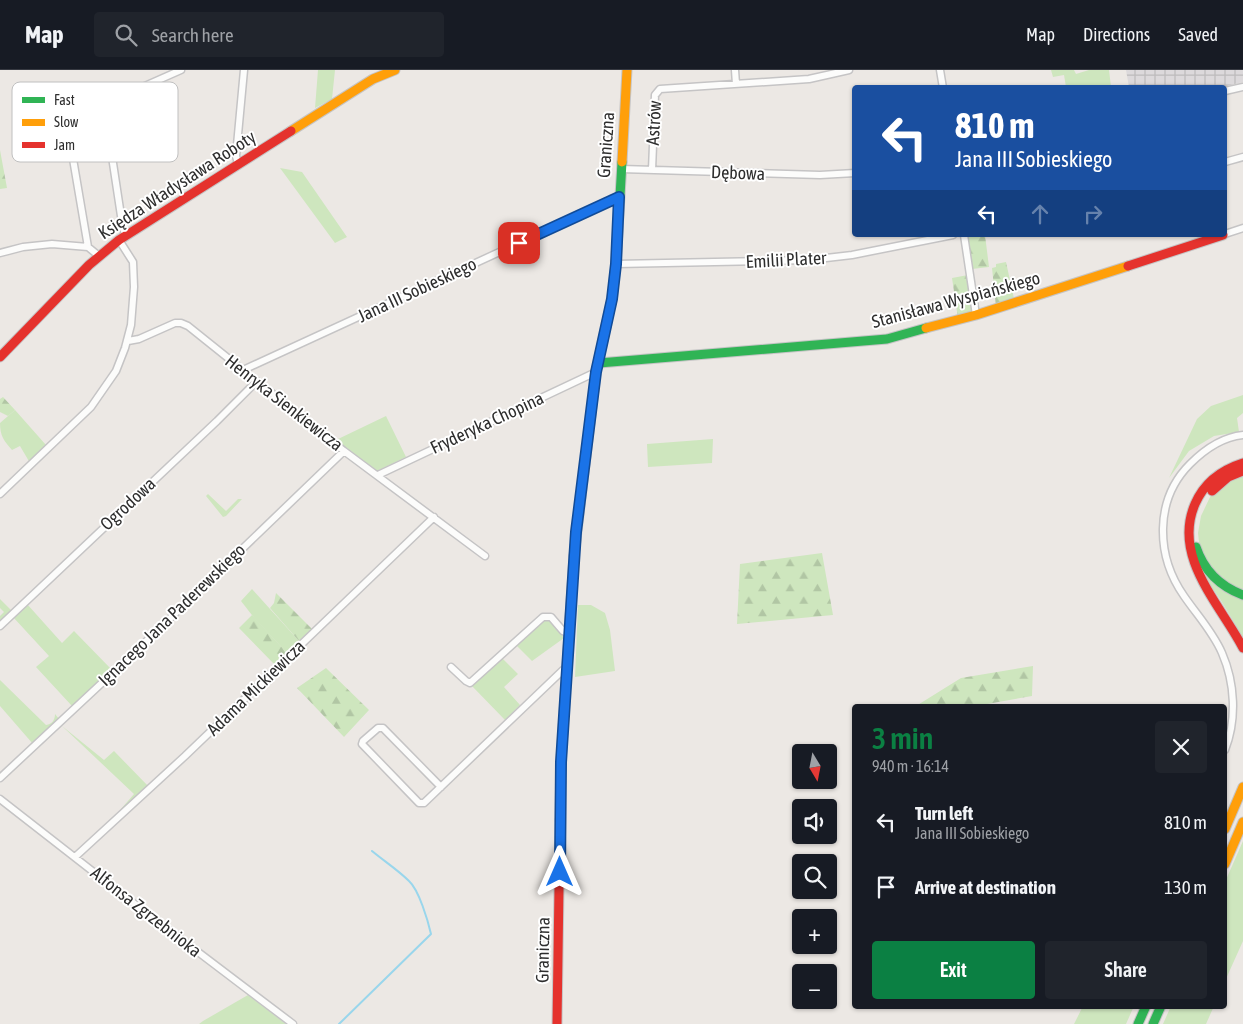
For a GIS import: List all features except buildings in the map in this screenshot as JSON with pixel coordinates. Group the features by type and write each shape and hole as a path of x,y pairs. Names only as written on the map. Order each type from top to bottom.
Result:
{"main road":[{"name":"Księdza Władysława Roboty","path":"0,357 99,256 123,238 373,79 395,70"},
{"name":"Graniczna","path":"558,1024 561,762 576,532 597,367 612,299 616,264 627,70"},
{"name":"Stanisława Wyspiańskiego","path":"597,367 888,339 976,315 1218,237"},
{"path":"1243,463 1225,470 1206,485 1199,494 1191,511 1187,535 1189,552 1194,565 1228,617 1243,648"},
{"path":"1243,472 1234,474 1220,483 1206,498 1199,513 1195,534 1199,557 1210,575 1227,589 1243,595"},
{"path":"1227,824 1243,787"},
{"path":"1227,859 1243,822"},
{"path":"1138,1024 1145,1009"},
{"path":"1153,1024 1160,1009"}],"street":[{"path":"154,82 181,70"},
{"path":"238,164 236,156 244,70"},
{"path":"735,70 736,84"},
{"name":"Astrów","path":"652,170 655,95 660,89 809,79 849,70"},
{"path":"940,70 942,85"},
{"path":"1227,90 1243,86"},
{"path":"1227,161 1243,157"},
{"path":"74,162 88,247"},
{"path":"0,494 90,407 116,372 128,341 133,313 134,268 123,238 113,162"},
{"name":"Dębowa","path":"621,169 820,175 852,172"},
{"name":"Jana III Sobieskiego","path":"243,370 619,197"},
{"name":"Stanisława Wyspiańskiego","path":"1227,234 1243,228"},
{"name":"Emilii Plater","path":"616,264 824,259 942,237"},
{"path":"964,237 976,315"},
{"path":"0,254 23,247 46,245 88,247 99,256"},
{"name":"Henryka Sienkiewicza","path":"128,341 139,339 172,324 181,323 188,326 344,451 485,556"},
{"name":"Fryderyka Chopina","path":"378,475 597,367"},
{"name":"Ogrodowa","path":"0,626 256,382"},
{"path":"1227,743 1232,724 1233,709 1232,690 1227,666 1214,638 1184,596 1167,565 1163,549 1162,519 1174,486 1185,469 1211,446 1226,439 1243,435"},
{"name":"Ignacego Jana Paderewskiego","path":"0,778 134,653 344,451"},
{"name":"Adama Mickiewicza","path":"75,857 205,737 434,517"},
{"path":"451,667 470,683 543,617 551,618 563,631 569,634"},
{"path":"440,787 383,728 378,728 362,742 419,803 424,803 563,670 568,668"},
{"name":"Alfonsa Zgrzebnioka","path":"0,799 294,1024"}],"shaded area":[{"path":"1126,70 1243,70 1243,82 1227,86 1129,85"}],"green space":[{"path":"318,70 335,70 332,99 315,108"},
{"path":"1051,70 1074,70 1076,74 1089,70 1109,70 1111,85 1066,85 1064,75 1053,77"},
{"path":"0,150 7,188 0,189"},
{"path":"280,168 302,172 347,237 335,243"},
{"path":"968,237 985,237 989,267 972,269"},
{"path":"1006,262 1015,303 996,307 992,268 996,267 996,264"},
{"path":"968,275 974,314 958,318 952,278"},
{"path":"1243,395 1243,413 1237,418 1239,432 1214,436 1189,451 1169,478 1197,419 1211,406"},
{"path":"3,397 15,410 8,416 0,412 0,399"},
{"path":"15,410 46,445 30,463 20,446 12,450 5,441 0,428 0,423"},
{"path":"386,416 406,457 377,471 336,440"},
{"path":"713,439 712,463 648,467 647,444"},
{"path":"1243,467 1221,478 1205,494 1195,513 1192,534 1195,555 1205,574 1221,589 1243,599 1243,639 1198,564 1190,541 1190,528 1192,515 1198,501 1207,489 1223,475"},
{"path":"1243,475 1243,592 1218,579 1200,551 1198,533 1201,516 1211,495 1227,482"},
{"path":"208,494 226,511 238,499 242,499 223,517 206,496"},
{"path":"822,553 833,615 737,624 740,564"},
{"path":"252,589 299,641 287,653 241,601"},
{"path":"276,593 312,629 299,641 270,608 274,603"},
{"path":"0,599 12,611 0,622 0,616 4,612 0,608"},
{"path":"27,604 62,643 74,631 112,670 72,706 36,667 49,656 13,617"},
{"path":"578,605 591,605 605,613 610,630 615,671 575,677"},
{"path":"252,615 287,653 275,665 239,628"},
{"path":"550,619 564,638 532,661 515,644 539,622"},
{"path":"501,657 518,674 504,687 520,705 505,720 471,685"},
{"path":"1033,666 1032,696 987,704 919,704 961,678"},
{"path":"326,668 369,710 344,737 297,688"},
{"path":"0,680 46,725 53,721 55,714 59,719 33,744 0,706"},
{"path":"62,726 104,760 114,751 149,787 122,811 121,809 134,794"},
{"path":"1243,841 1243,941 1227,977 1227,877"},
{"path":"248,995 286,1024 199,1024 203,1021"},
{"path":"1082,1009 1133,1009 1126,1024 1074,1024"},
{"path":"1170,1009 1213,1009 1206,1024 1163,1024"}],"waterway":[{"path":"339,1024 431,934 423,906 413,885 372,851"}],"traffic: fast":[{"path":"574,556 596,372 612,299 622,162"},
{"path":"599,363 887,339 926,328"},
{"path":"1196,547 1203,563 1214,577 1227,587 1243,595"},
{"path":"1138,1024 1145,1009"},
{"path":"1153,1024 1160,1009"}],"traffic: slow":[{"path":"291,131 373,79 395,70"},
{"path":"622,162 627,70"},
{"path":"926,328 976,315 1128,266"},
{"path":"560,820 561,762 574,556"},
{"path":"1227,824 1243,787"},
{"path":"1227,859 1243,822"}],"traffic: jam":[{"path":"0,357 89,265 119,240 291,131"},
{"path":"1128,266 1217,237"},
{"path":"1243,463 1227,469 1208,484 1195,504 1190,524 1190,543 1194,561 1212,597 1243,648"},
{"path":"1212,491 1228,477 1243,471"},
{"path":"557,1024 560,820"}],"route":[{"path":"519,243 619,197 616,264 612,299 596,372 576,532 561,762 560,872"}]}
